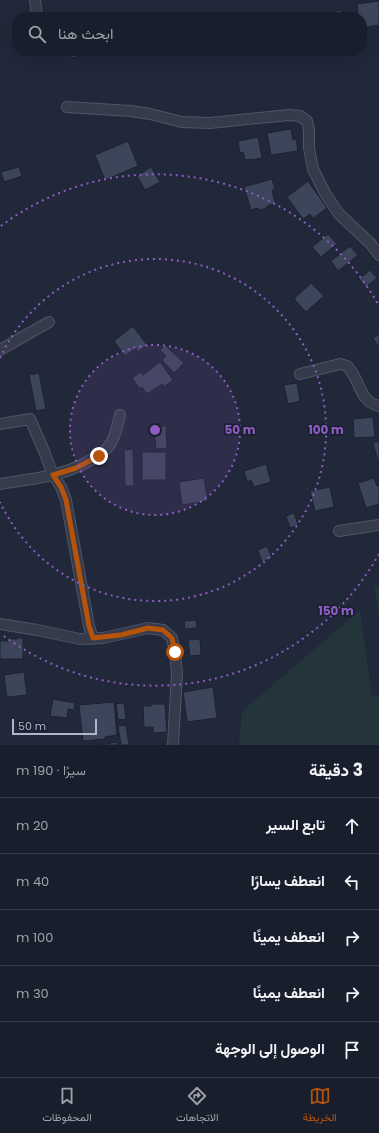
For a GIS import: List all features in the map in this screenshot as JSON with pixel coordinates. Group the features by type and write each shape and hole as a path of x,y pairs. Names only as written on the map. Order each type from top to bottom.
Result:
{"street":[{"path":"35,0 36,12"},
{"path":"67,107 130,111 150,114 182,122 210,123 289,115 300,116 307,121 309,131 309,148 313,169 325,193 339,214 371,244 379,255"},
{"path":"0,350 49,322"},
{"path":"300,374 340,364 347,366 353,374 359,389 369,401 379,406"},
{"path":"0,484 53,475 76,468 99,456 108,447 114,437 120,415"},
{"path":"0,424 30,419 53,475 61,487 66,500 89,626 93,638"},
{"path":"339,531 379,525"},
{"path":"0,624 80,639 121,635 148,628 163,630 172,638 175,652 177,673 174,745"}],"shaded area":[{"path":"379,585 379,617 374,587"},
{"path":"360,610 372,697 379,697 379,745 239,745 242,711"}],"building":[{"path":"379,1 379,25 367,27 367,12 358,12 357,4"},
{"path":"341,10 342,12 330,12"},
{"path":"291,129 293,140 296,139 298,151 271,155 267,133"},
{"path":"258,137 262,158 245,160 243,152 240,153 238,141"},
{"path":"128,141 138,166 105,180 95,155"},
{"path":"19,167 22,176 4,182 1,172"},
{"path":"151,167 160,182 145,190 137,176"},
{"path":"272,179 275,189 272,190 275,203 267,206 267,208 251,210 244,187"},
{"path":"308,181 327,208 313,218 310,214 303,219 287,197"},
{"path":"328,234 337,244 321,257 312,247"},
{"path":"350,246 358,255 338,271 331,261"},
{"path":"370,270 377,278 366,287 359,279"},
{"path":"311,283 324,296 306,312 294,299"},
{"path":"133,326 147,345 138,352 136,348 125,356 114,341"},
{"path":"379,334 379,348 373,338"},
{"path":"165,345 184,363 174,373 162,360 166,356 160,350"},
{"path":"160,362 173,380 164,387 162,384 147,394 142,387 140,389 132,378 141,372 143,375"},
{"path":"39,373 46,409 36,411 29,375"},
{"path":"297,383 300,401 288,404 284,385"},
{"path":"373,417 375,437 354,438 353,419"},
{"path":"166,425 167,448 156,449 154,430"},
{"path":"379,441 379,461 378,461 373,443"},
{"path":"133,449 134,486 125,486 124,450"},
{"path":"142,452 166,452 166,480 142,480"},
{"path":"266,464 271,482 254,487 251,480 247,482 244,471"},
{"path":"204,478 208,501 182,505 179,482"},
{"path":"374,478 377,486 379,485 379,504 366,508 358,483"},
{"path":"330,487 334,507 315,511 310,491"},
{"path":"294,513 298,525 290,528 286,516"},
{"path":"267,546 272,558 262,562 258,550"},
{"path":"196,620 197,628 185,629 184,621"},
{"path":"23,638 23,659 0,659 0,641 10,641 10,639"},
{"path":"200,639 201,655 190,656 188,640"},
{"path":"24,672 27,695 7,697 4,675"},
{"path":"213,687 217,718 187,722 183,692"},
{"path":"53,699 75,703 74,710 68,709 67,718 50,716"},
{"path":"114,702 117,735 105,737 105,739 83,741 79,705"},
{"path":"124,703 126,719 118,720 116,704"},
{"path":"151,704 165,704 167,732 153,733 153,727 144,727 143,706 151,706"},
{"path":"126,725 129,745 121,745 118,726"},
{"path":"117,742 118,745 100,745"}],"route":[{"path":"99,456 76,468 53,475 61,487 66,500 89,626 93,638 121,635 148,628 163,630 172,638 175,652"}]}
